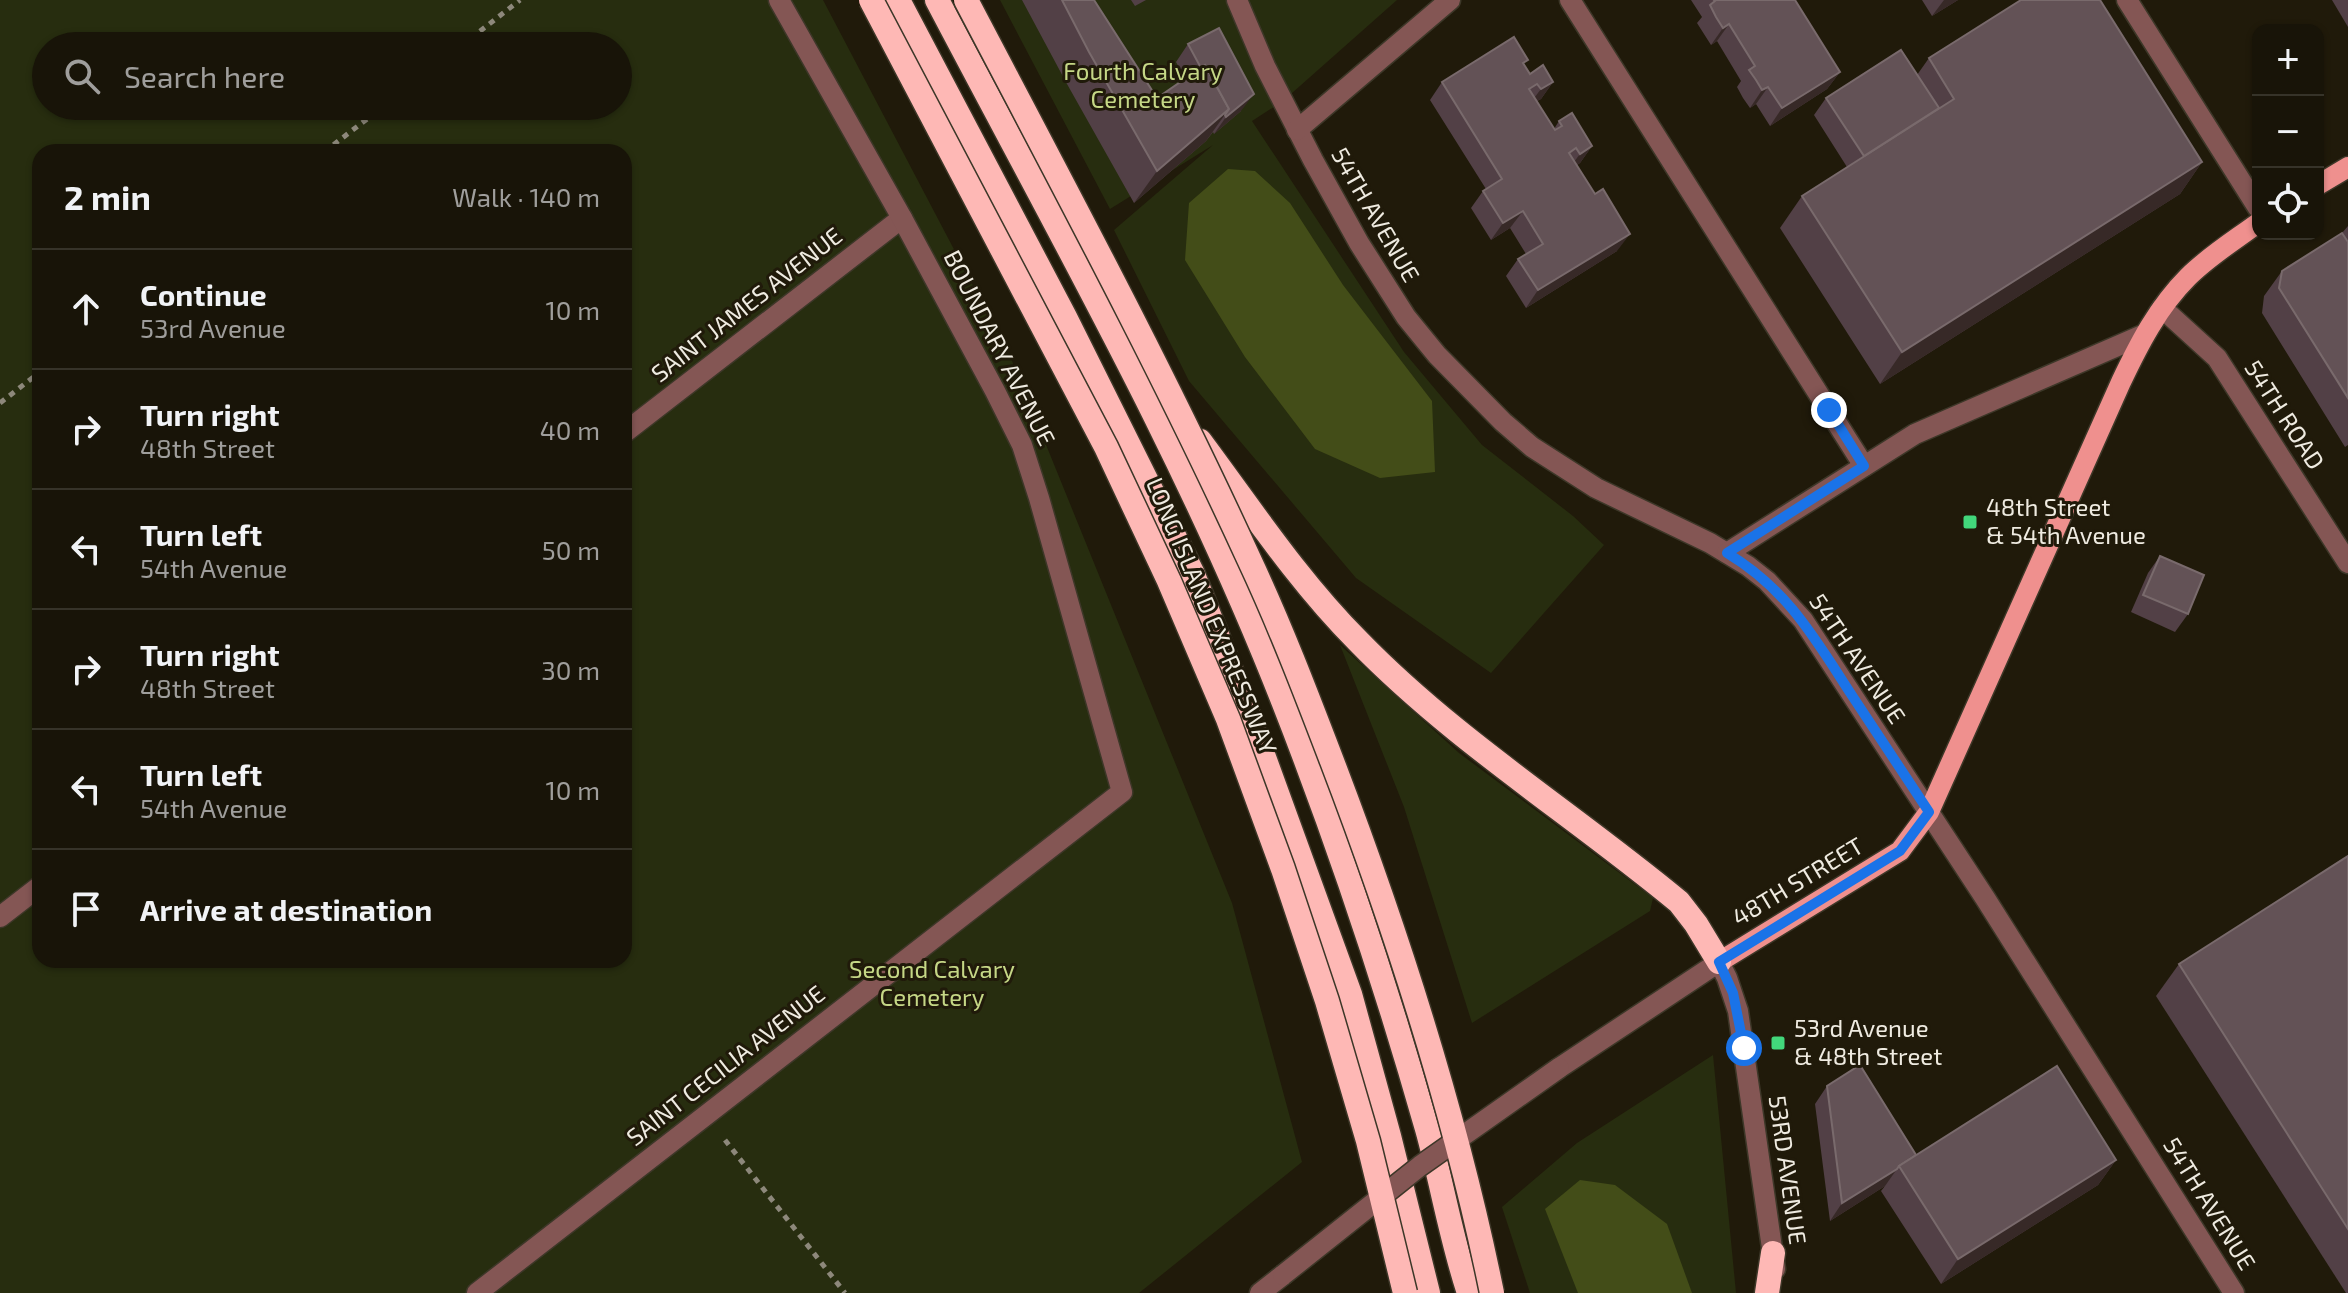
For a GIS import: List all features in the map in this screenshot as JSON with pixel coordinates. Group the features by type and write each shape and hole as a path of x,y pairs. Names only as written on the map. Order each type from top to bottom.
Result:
{"highway":[{"name":"LONG ISLAND EXPRESSWAY","path":"871,0 1106,447 1169,581 1228,719 1327,1001 1368,1141 1405,1293"},
{"path":"898,0 1065,317 1192,572 1249,716 1350,994 1428,1293"},
{"path":"937,0 1167,436 1230,573 1338,848 1427,1129 1468,1288"},
{"path":"966,0 1181,415 1251,562 1305,689 1368,856 1412,990 1452,1122 1492,1293"},
{"path":"1096,302 1277,544 1360,644 1468,738 1679,902 1719,962"},
{"path":"1767,1293 1773,1253"}],"main road":[{"path":"2324,181 2348,167"},
{"name":"48TH STREET","path":"1719,962 1900,851 1929,812 2145,334 2189,276 2252,228"}],"street":[{"name":"BOUNDARY AVENUE","path":"779,0 902,218 1022,445 1122,792"},
{"name":"54TH AVENUE","path":"1237,0 1297,130 1359,243 1406,317 1437,355 1480,400 1532,447 1596,488 1748,566 1767,581 1803,620 1985,898 2234,1293"},
{"path":"1297,130 1450,0"},
{"path":"1570,0 1864,466"},
{"path":"2127,0 2252,198"},
{"name":"SAINT JAMES AVENUE","path":"632,427 902,218"},
{"name":"54TH ROAD","path":"2162,308 2217,358 2348,563"},
{"path":"1727,553 1915,434 2145,334"},
{"name":"SAINT CECILIA AVENUE","path":"477,1293 1122,792"},
{"path":"0,917 32,892"},
{"name":"48TH STREET","path":"1260,1293 1420,1166 1559,1068 1719,962"},
{"name":"53RD AVENUE","path":"1719,962 1738,1011 1779,1293"}],"path":[{"path":"479,32 520,0"},
{"path":"334,144 366,120"},
{"path":"0,403 32,378"},
{"path":"705,1115 845,1293"}],"green space":[{"name":"Second Calvary Cemetery","path":"0,0 823,0 1010,356 1232,903 1302,1162 1139,1293 0,1293"},
{"name":"Fourth Calvary Cemetery","path":"1000,0 1397,0 1283,101 1252,121 1404,352 1482,445 1573,516 1604,545 1491,673 1356,578 1189,381 1114,230 1213,145 1110,209"},
{"path":"1228,169 1255,171 1290,203 1343,285 1432,401 1435,472 1380,478 1315,449 1245,357 1185,260 1189,203"},
{"path":"1340,645 1459,753 1653,898 1650,911 1472,1023 1404,807"},
{"path":"1713,1055 1736,1293 1530,1293 1502,1207 1577,1143"},
{"path":"1580,1180 1615,1185 1667,1224 1692,1293 1578,1293 1545,1209"}],"building":[{"path":"1062,0 1094,0 1157,98 1205,65 1229,109 1157,171"},
{"path":"1714,0 1795,0 1840,72 1782,108 1768,87 1762,90 1749,70 1755,66 1729,24 1723,28 1716,17 1710,5"},
{"path":"2021,0 2100,0 2202,162 1902,352 1802,196 1954,99 1929,58"},
{"path":"1219,28 1254,94 1226,117 1229,109 1205,65 1201,68 1188,44"},
{"path":"1514,37 1528,60 1523,63 1530,74 1543,65 1553,82 1541,89 1537,84 1529,89 1555,130 1562,126 1559,121 1572,113 1592,146 1580,154 1576,148 1569,153 1595,194 1603,189 1630,234 1538,290 1518,259 1543,244 1523,211 1503,223 1483,191 1502,179 1442,82"},
{"path":"1901,50 1939,108 1864,156 1826,98"},
{"path":"2342,233 2348,242 2348,398 2279,288 2282,271"},
{"path":"2160,556 2204,575 2188,614 2143,595"},
{"path":"2348,856 2348,1229 2179,964"},
{"path":"1860,1065 1916,1155 1842,1203 1827,1086"},
{"path":"2057,1066 2116,1160 1958,1259 1899,1166"}],"place":[{"name":"48th Street & 54th Avenue","path":"1970,522"},
{"name":"53rd Avenue & 48th Street","path":"1778,1043"}],"route":[{"path":"1744,1048 1733,993 1719,962 1900,851 1929,812 1803,620 1767,581 1727,553 1864,466 1829,410"}]}
